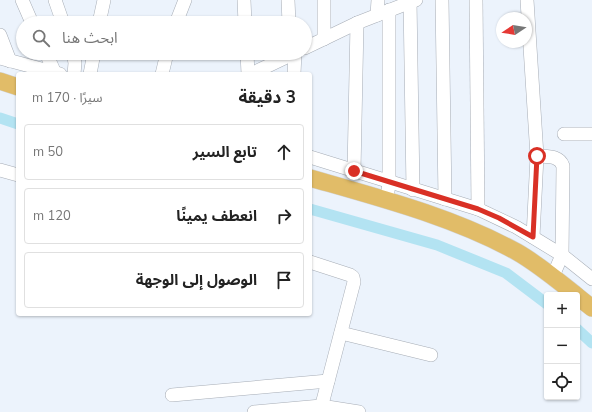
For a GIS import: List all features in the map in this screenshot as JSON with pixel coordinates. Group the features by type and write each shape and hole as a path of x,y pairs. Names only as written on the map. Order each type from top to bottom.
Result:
{"main road":[{"path":"0,81 16,86"},
{"path":"312,179 441,219 502,244 553,276 573,292"},
{"path":"580,298 592,308"}],"street":[{"path":"22,0 29,16"},
{"path":"55,0 61,16"},
{"path":"101,16 104,0"},
{"path":"179,16 185,0"},
{"path":"244,0 245,16"},
{"path":"288,0 289,16"},
{"path":"324,0 324,39"},
{"path":"378,0 383,13 389,182 387,201"},
{"path":"442,0 445,199"},
{"path":"476,0 478,209"},
{"path":"527,0 537,156 533,237"},
{"path":"312,45 357,23 412,1 413,190"},
{"path":"354,171 357,23"},
{"path":"0,35 5,59 53,72"},
{"path":"50,60 56,72"},
{"path":"74,60 74,72"},
{"path":"90,72 93,60"},
{"path":"162,72 165,60"},
{"path":"249,60 252,72"},
{"path":"257,72 280,60"},
{"path":"293,60 294,72"},
{"path":"564,134 592,134"},
{"path":"537,156 557,157 562,160 564,166 562,255 553,276"},
{"path":"312,158 478,209 499,218 562,255 592,279"},
{"path":"0,170 16,174"},
{"path":"312,263 350,276 354,280 320,409"},
{"path":"341,333 431,355"},
{"path":"172,395 328,380"},
{"path":"254,412 320,409 359,412"}],"waterway":[{"path":"0,118 16,123"},
{"path":"312,210 437,245 506,273 544,302"},
{"path":"580,332 592,343"}],"route":[{"path":"354,171 478,209 499,218 533,237 537,156"}]}
